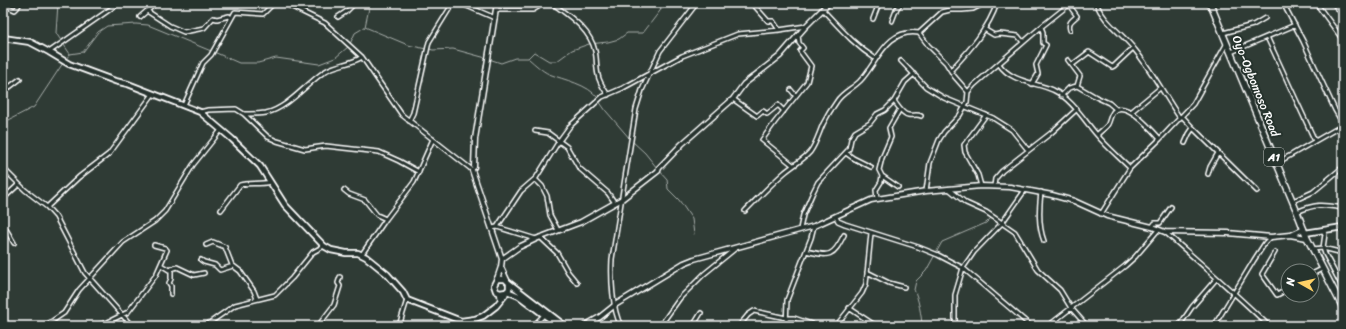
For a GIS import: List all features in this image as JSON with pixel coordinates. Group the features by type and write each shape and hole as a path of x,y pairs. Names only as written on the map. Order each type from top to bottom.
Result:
{"highway":[{"name":"Oyo-Ogbomoso Road","path":"1210,3 1224,33 1305,233 1343,308"}],"main road":[{"path":"3,38 30,42 69,64 115,81 128,84 200,112 222,130 260,166 285,205 324,246 331,250 340,252 362,254 387,274 403,292 407,300 461,321 475,319 481,317 494,308 505,295 508,282"},
{"path":"1305,233 1343,227"},
{"path":"501,300 500,293 496,290 495,283 497,279 502,278 545,314"},
{"path":"500,293 507,291 519,296 563,326"}],"street":[{"path":"3,10 5,4 15,10 20,3"},
{"path":"50,52 119,3"},
{"path":"140,17 156,3"},
{"path":"184,105 202,63 211,55 235,12 263,14 274,3"},
{"path":"284,3 325,23 362,57 396,107 409,121 473,168"},
{"path":"289,6 293,3"},
{"path":"338,17 355,3"},
{"path":"409,121 413,113 426,52 430,42 453,3"},
{"path":"460,3 495,18"},
{"path":"497,3 486,63 475,139 473,168 502,258 497,279"},
{"path":"496,10 533,10 538,7 540,3"},
{"path":"552,3 571,17 588,35 595,49 598,77 608,95"},
{"path":"621,326 615,305 611,277 612,259 638,102 649,74 663,47 697,3"},
{"path":"752,3 768,21 773,21 779,30"},
{"path":"502,258 519,247 538,238 581,222 622,199 658,169 692,135 734,98 744,84 780,56 823,6 828,3"},
{"path":"873,19 878,6 877,3"},
{"path":"892,21 897,8 901,3"},
{"path":"745,211 767,188 809,152 824,122 839,98 858,82 872,66 885,44 908,32 919,33 942,12 950,10 973,9 985,3"},
{"path":"951,70 964,57 984,30 994,13 997,3"},
{"path":"1096,3 1100,12 1109,23 1133,48 1181,117 1257,191"},
{"path":"1277,164 1343,124 1334,110 1295,25 1283,3"},
{"path":"1316,3 1343,40"},
{"path":"1333,3 1343,15"},
{"path":"926,191 930,163 939,140 944,132 958,118 965,107 968,92 974,85 1040,27 1070,4 1077,16 1070,21 1070,30"},
{"path":"823,6 852,42 862,51 876,59"},
{"path":"147,11 170,26 184,32 204,28 214,18 228,16 231,18"},
{"path":"1224,33 1252,25 1265,18"},
{"path":"1231,52 1295,25"},
{"path":"497,227 521,191 535,179 570,126 602,97 682,56 738,34 806,26"},
{"path":"1032,84 1038,74 1036,65 1046,46 1043,43 1043,32 1040,27"},
{"path":"984,30 994,35 1000,34 1018,36 1023,42"},
{"path":"919,33 928,45 946,63 954,76 968,92"},
{"path":"793,165 762,140 795,95 807,82 811,66 800,51 803,48 799,43 798,35"},
{"path":"1267,37 1315,141"},
{"path":"1101,214 1130,168 1160,139 1198,97 1227,42"},
{"path":"1072,65 1090,52 1114,66 1133,48"},
{"path":"244,114 269,112 294,98 324,72 352,63 362,57"},
{"path":"1068,60 1080,77 1077,86"},
{"path":"901,61 926,87 965,107 986,115 1012,130 1028,150"},
{"path":"998,64 1010,75 1032,84 1053,90 1061,96 1076,110 1111,151 1130,168"},
{"path":"800,229 803,215 813,192 822,178 846,152 855,132 870,122 877,114 885,110 894,101 906,82 914,74"},
{"path":"3,92 20,79"},
{"path":"1061,96 1069,88 1077,86 1109,103 1116,109 1131,112 1160,139"},
{"path":"1131,112 1160,88"},
{"path":"791,90 795,95"},
{"path":"47,208 79,176 110,154 153,94"},
{"path":"734,98 756,116 763,111 768,114 778,105 784,110"},
{"path":"894,101 908,115 916,114 922,116"},
{"path":"898,187 882,176 879,170 882,158 891,137 890,128 900,108"},
{"path":"200,112 208,110 234,109 244,114 268,137 277,141 305,149 326,146 379,152 419,172"},
{"path":"1097,135 1107,125 1112,113 1116,109"},
{"path":"994,186 995,179 1002,171 1051,133 1076,110"},
{"path":"981,186 978,175 965,152 964,145 986,115"},
{"path":"1185,143 1193,128"},
{"path":"45,326 64,313 78,290 123,242 155,221 165,211 193,165 222,130"},
{"path":"535,131 547,133 568,149 572,158 583,172 608,193 615,203"},
{"path":"362,254 414,182 433,139"},
{"path":"846,152 853,158 871,167"},
{"path":"1208,174 1210,167 1218,153"},
{"path":"1293,201 1312,192 1343,167"},
{"path":"3,168 59,221 68,241 89,278 132,326"},
{"path":"877,199 876,190 881,182 882,176"},
{"path":"535,179 542,186 547,196 550,216 558,230"},
{"path":"221,210 240,185 270,182"},
{"path":"3,199 19,184"},
{"path":"584,326 600,317 615,305 684,264 700,257 814,226 836,217 850,209 877,199 926,191 994,186 1041,192 1074,201 1101,214 1152,227 1165,232 1228,233 1271,237 1305,233"},
{"path":"949,189 966,203 986,212 1017,235 1038,270 1060,290 1071,308 1087,326"},
{"path":"344,190 349,194 366,200 377,215 386,219"},
{"path":"955,326 955,296 963,268 974,252 1002,223 1025,190"},
{"path":"1041,192 1039,209 1041,233 1044,241"},
{"path":"1297,212 1316,205 1343,208"},
{"path":"1152,227 1155,223 1160,223 1171,207"},
{"path":"836,217 841,223 934,253 963,268 1030,326"},
{"path":"3,224 14,244"},
{"path":"786,326 787,300 814,226"},
{"path":"492,228 497,227 538,238 557,253 568,272 577,283"},
{"path":"1048,326 1125,266 1135,257 1158,230"},
{"path":"1323,230 1325,234 1323,248 1343,288"},
{"path":"1165,232 1234,292 1269,326"},
{"path":"836,326 862,293 866,284 871,233"},
{"path":"1290,235 1305,233"},
{"path":"806,251 823,255 832,253 838,247 844,235"},
{"path":"1214,326 1254,260 1271,237"},
{"path":"206,245 213,242 223,245 226,248 233,266 240,272 257,299"},
{"path":"95,326 123,315 131,308 140,294 151,282 161,265 166,249 154,245"},
{"path":"205,326 235,305 275,295 292,278 313,252 324,246"},
{"path":"660,326 680,298 704,274 736,248"},
{"path":"1312,249 1323,248 1339,252"},
{"path":"1275,252 1262,274 1277,295 1280,293"},
{"path":"201,260 215,265 219,270 233,266"},
{"path":"161,265 168,269 177,267 194,275 204,274"},
{"path":"501,267 508,282"},
{"path":"171,269 171,279 169,282 171,286 171,294"},
{"path":"868,272 889,283 904,287"},
{"path":"318,326 334,305 340,286 338,283 340,276"},
{"path":"1179,326 1192,307 1217,278"},
{"path":"399,326 407,300"},
{"path":"849,308 876,326"},
{"path":"740,326 748,315 754,311 786,318 794,318 817,326"},
{"path":"693,326 701,313"},
{"path":"533,326 545,314"},
{"path":"457,326 461,321"}],"waterway":[{"path":"58,3 56,33 70,54"},
{"path":"365,27 369,8 374,3"},
{"path":"489,59 501,63 515,58 528,58 534,52 549,61 557,61 572,50 589,44 619,39 627,33 643,33 666,3"},
{"path":"65,60 70,54 83,52 98,32 107,26 136,24 148,25 211,51"},
{"path":"350,44 355,33 365,27 408,45 426,49"},
{"path":"214,52 239,63 258,63 276,58 319,64 335,58 348,47"},
{"path":"429,49 453,49 486,58"},
{"path":"529,59 546,73 582,86 594,93 598,98"},
{"path":"3,123 34,107 63,63"},
{"path":"599,101 630,139"},
{"path":"632,141 645,153 657,168"},
{"path":"659,170 667,179 668,189 679,200 692,219 694,234"},
{"path":"922,326 920,307 914,290 916,281 926,271 942,242 986,223 991,218"}]}
